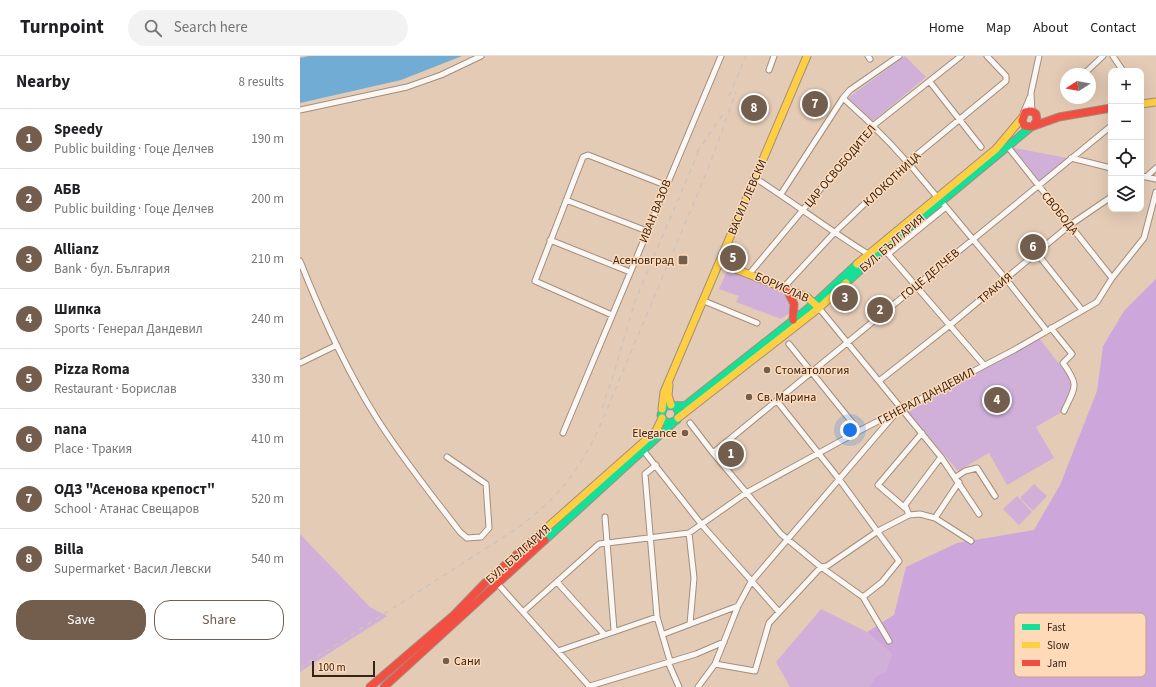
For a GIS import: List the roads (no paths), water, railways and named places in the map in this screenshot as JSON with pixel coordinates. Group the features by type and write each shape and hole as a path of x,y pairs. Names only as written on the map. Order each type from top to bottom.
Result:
{"main road":[{"name":"ВАСИЛ ЛЕВСКИ","path":"662,410 662,396 669,383 807,56"},
{"path":"1144,104 1156,102"},
{"path":"1060,117 1034,113 1022,116 1023,124 1033,126 1060,117 1108,109"},
{"path":"1033,126 1038,120 1034,113"},
{"name":"БУЛ. БЪЛГАРИЯ","path":"384,687 676,420 886,251 941,202 996,149 1022,116"},
{"name":"БУЛ. БЪЛГАРИЯ","path":"674,406 686,405 794,320 817,305 868,254 941,202 1033,126"},
{"name":"БОРИСЛАВ","path":"720,262 807,297 817,305"},
{"path":"785,288 794,304 794,320"},
{"name":"ВАСИЛ ЛЕВСКИ","path":"669,383 668,395 674,406"},
{"path":"666,406 674,406 679,413 676,420 668,423 662,418 662,410 666,406"},
{"name":"БУЛ. БЪЛГАРИЯ","path":"371,687 454,614 486,582 632,450 656,432 662,418"}],"street":[{"path":"300,110 407,87 441,75 481,56"},
{"name":"ИВАН ВАЗОВ","path":"563,433 665,185 721,56"},
{"path":"769,70 774,56"},
{"path":"780,194 843,98 850,90 899,56"},
{"name":"ЦАР ОСВОБОДИТЕЛ","path":"750,273 874,125 930,82 960,56"},
{"name":"КЛОКОТНИЦА","path":"785,288 834,233 908,162 1007,79 987,56"},
{"path":"1022,116 1031,93 1039,56"},
{"path":"1090,68 1103,56"},
{"path":"1113,56 1121,68"},
{"path":"930,82 981,147"},
{"path":"1031,93 1034,113"},
{"path":"843,98 874,125 908,162 1049,330 1072,354 1064,363 1074,378 1075,387 1064,411"},
{"name":"ГОЦЕ ДЕЛЧЕВ","path":"713,453 848,344 1108,128"},
{"name":"СВОБОДА","path":"1008,147 1112,278"},
{"path":"612,315 535,281 566,200 585,154 665,185"},
{"path":"1071,158 1108,167"},
{"path":"1144,175 1156,168"},
{"path":"1144,176 1156,179"},
{"path":"755,178 804,209 834,233 868,254"},
{"name":"ГЕНЕРАЛ ДАНДЕВИЛ","path":"523,612 599,544 689,533 746,493 1049,330 1097,302 1112,278 1144,238 1156,192"},
{"name":"ТРАКИЯ","path":"879,381 1006,279 1036,252 1070,225 1108,198"},
{"path":"566,200 647,231"},
{"path":"550,240 630,272"},
{"path":"886,251 984,365"},
{"path":"1036,252 1082,310"},
{"path":"300,261 316,301 337,344 376,416 418,477 460,532 467,538 481,537 489,528 486,484 447,457"},
{"path":"704,300 757,323"},
{"path":"817,305 941,457 956,477 979,514"},
{"path":"300,363 337,344"},
{"path":"789,344 859,431"},
{"path":"777,401 839,479 899,561 882,582 863,597"},
{"path":"698,687 716,664 738,606 750,582 896,412"},
{"path":"690,422 768,521 787,540 863,597 889,641"},
{"path":"875,423 881,427 880,432"},
{"path":"909,515 906,508 878,485 922,433"},
{"path":"643,450 702,525 750,582 779,612"},
{"path":"906,508 908,500 941,457"},
{"path":"656,465 645,474 652,538 657,617 664,634 669,661 678,687"},
{"path":"956,477 965,471 977,468 995,496"},
{"path":"935,518 959,482"},
{"path":"716,664 755,671 768,623 821,567 827,566 878,532 909,515 920,514 935,518 971,541"},
{"path":"605,517 614,630"},
{"path":"689,533 694,578 690,624"},
{"path":"557,582 604,634"},
{"path":"497,583 590,686 696,654 724,642"},
{"path":"664,634 738,606"},
{"path":"558,650 614,630 657,617"}],"water":[{"path":"309,56 462,56 401,80 300,103 300,58"}],"railway":[{"path":"729,96 746,56"},
{"path":"300,668 519,527 545,505 566,483 583,458 599,428 708,169 736,92"},
{"path":"697,152 723,114"},
{"path":"602,408 635,301 700,148"}],"place":[{"name":"ОДЗ \"Асенова крепост\"","path":"815,104"},
{"name":"Billa","path":"754,108"},
{"name":"nana","path":"1033,247"},
{"name":"Pizza Roma","path":"733,258"},
{"name":"Асеновград","path":"683,260"},
{"name":"Allianz","path":"845,298"},
{"name":"АБВ","path":"880,310"},
{"name":"Стоматология","path":"767,370"},
{"name":"Св. Марина","path":"749,397"},
{"name":"Шипка","path":"997,400"},
{"name":"Elegance","path":"685,433"},
{"name":"Speedy","path":"731,454"},
{"name":"Сани","path":"446,661"}]}
